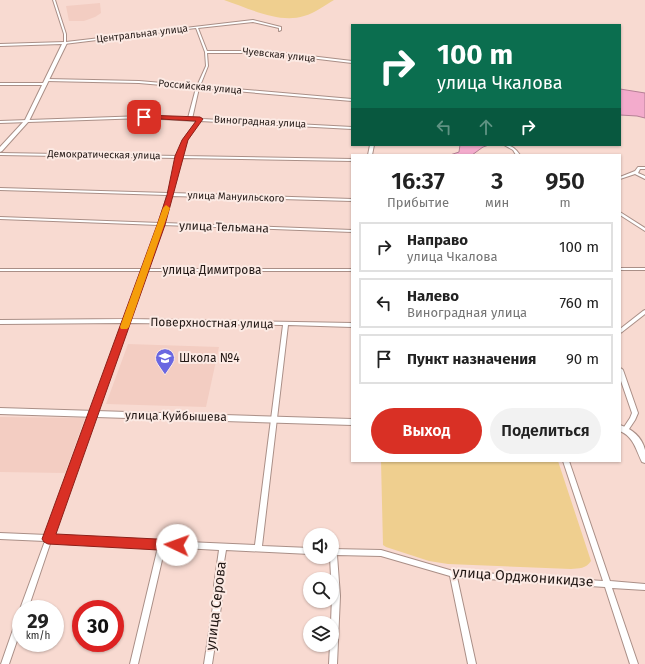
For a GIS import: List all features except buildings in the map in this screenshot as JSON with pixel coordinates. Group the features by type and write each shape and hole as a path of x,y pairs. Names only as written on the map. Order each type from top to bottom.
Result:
{"street":[{"path":"0,150 27,121 65,43 65,34 54,0"},
{"name":"Центральная улица","path":"0,45 65,43 256,21 280,28 280,30"},
{"path":"190,119 198,87 207,66 206,52 197,28"},
{"name":"Чуевская улица","path":"206,52 262,51 351,62"},
{"name":"Российская улица","path":"0,84 131,81 351,100"},
{"name":"Виноградная улица","path":"0,122 109,118 200,119 351,128"},
{"path":"27,600 161,225 179,156 185,140 200,119"},
{"path":"508,146 514,149 517,154"},
{"name":"Демократическая улица","path":"0,154 351,160"},
{"path":"621,178 636,172 639,168 645,168"},
{"path":"636,172 645,178"},
{"name":"улица Мануильского","path":"0,189 351,200"},
{"path":"621,214 645,230"},
{"name":"улица Тельмана","path":"0,218 351,231"},
{"path":"621,269 645,269"},
{"name":"улица Димитрова","path":"0,270 351,270"},
{"path":"621,330 645,312"},
{"name":"Поверхностная улица","path":"0,322 126,321 351,325"},
{"path":"258,549 286,324"},
{"path":"621,373 635,413 633,419 623,429 635,437 645,460"},
{"name":"улица Куйбышева","path":"0,411 274,418 351,422"},
{"path":"566,462 634,664"},
{"path":"0,536 303,551"},
{"path":"134,664 162,544"},
{"name":"улица Серова","path":"208,664 218,600 217,586 223,548"},
{"name":"улица Орджоникидзе","path":"339,552 381,553 454,574 608,583 645,587"},
{"path":"333,564 336,596 333,664"},
{"path":"454,574 472,664"},
{"path":"5,664 12,644"}],"shaded area":[{"path":"224,0 334,0 308,15 294,18 284,18 274,17 253,11"},
{"path":"100,3 101,13 95,17 84,21 69,21 66,6"},
{"path":"621,89 645,93 645,118 621,115"},
{"path":"460,146 486,146 473,154 453,154 459,152"},
{"name":"Школа №4","path":"128,344 219,347 206,407 106,404"},
{"path":"0,417 85,418 65,473 0,472"},
{"path":"381,462 558,462 591,561 585,567 571,569 448,564 429,561 383,545"}],"slow traffic":[{"path":"124,327 166,208"}],"place":[{"name":"Школа №4","path":"165,375"}],"route":[{"path":"144,117 200,119 185,140 179,156 161,225 48,539 177,545"}]}
